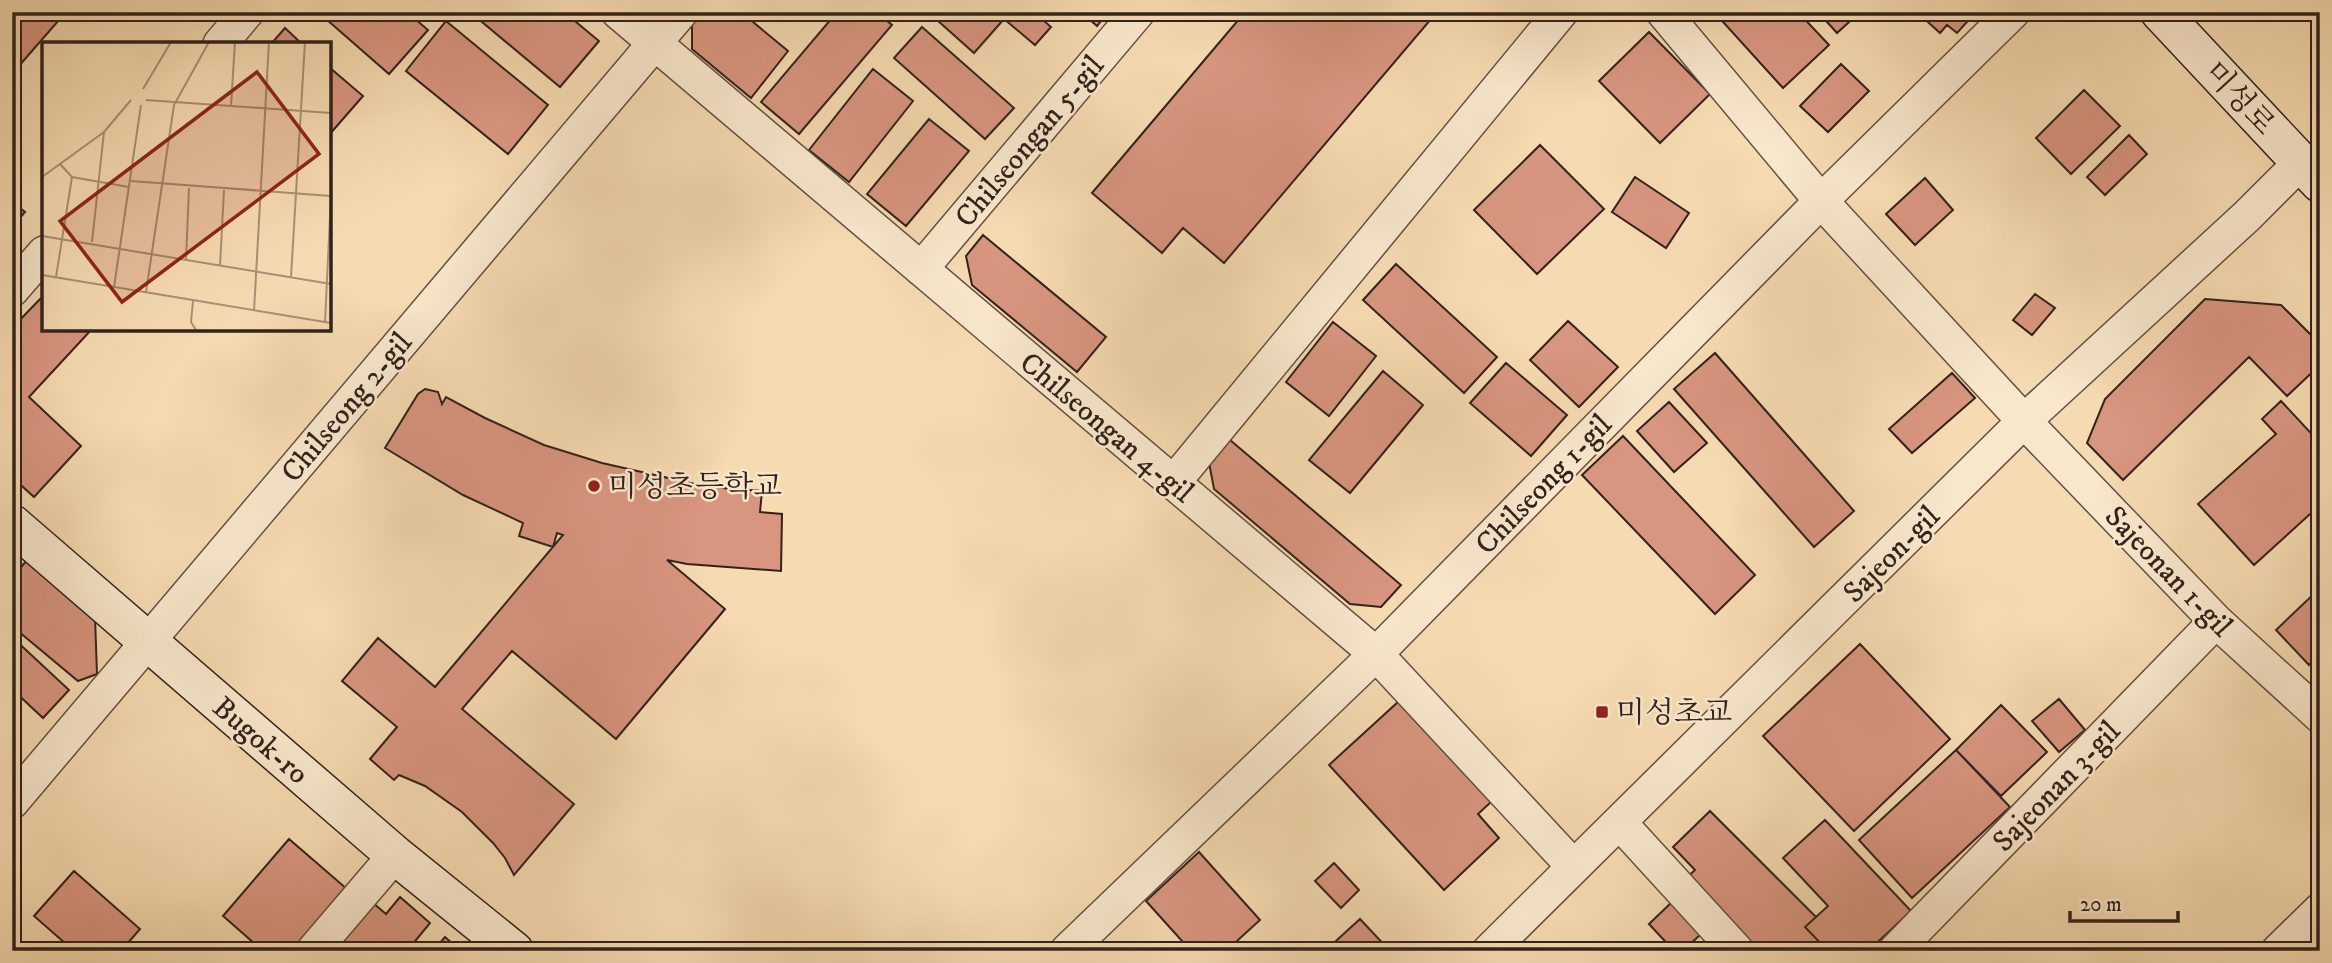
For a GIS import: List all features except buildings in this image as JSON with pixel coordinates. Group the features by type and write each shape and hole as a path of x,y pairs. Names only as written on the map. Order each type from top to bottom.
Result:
{"street":[{"path":"222,42 247,12"},
{"name":"Chilseongan 4-gil","path":"618,12 1376,654 1573,866"},
{"name":"Chilseong 2-gil","path":"12,802 681,12"},
{"name":"Chilseongan 5-gil","path":"921,269 1138,12"},
{"path":"1173,483 1561,12"},
{"path":"1663,12 1821,201"},
{"name":"Chilseong 1-gil","path":"1067,951 1376,654 1821,201 2013,12"},
{"name":"미성로","path":"2160,12 2310,173"},
{"name":"Sajeon-gil","path":"1489,951 2024,421 2246,216 2310,173"},
{"name":"Sajeonan 1-gil","path":"1821,201 2024,421 2216,621 2320,716"},
{"path":"12,290 42,255"},
{"name":"Bugok-ro","path":"12,524 395,855 514,951"},
{"name":"Sajeonan 3-gil","path":"1895,951 2216,621"},
{"path":"1620,823 1737,951"},
{"path":"313,951 395,855"},
{"path":"2278,951 2320,910"}],"place":[{"name":"미성초등학교","path":"594,486"},
{"name":"미성초교","path":"1602,712"}]}
